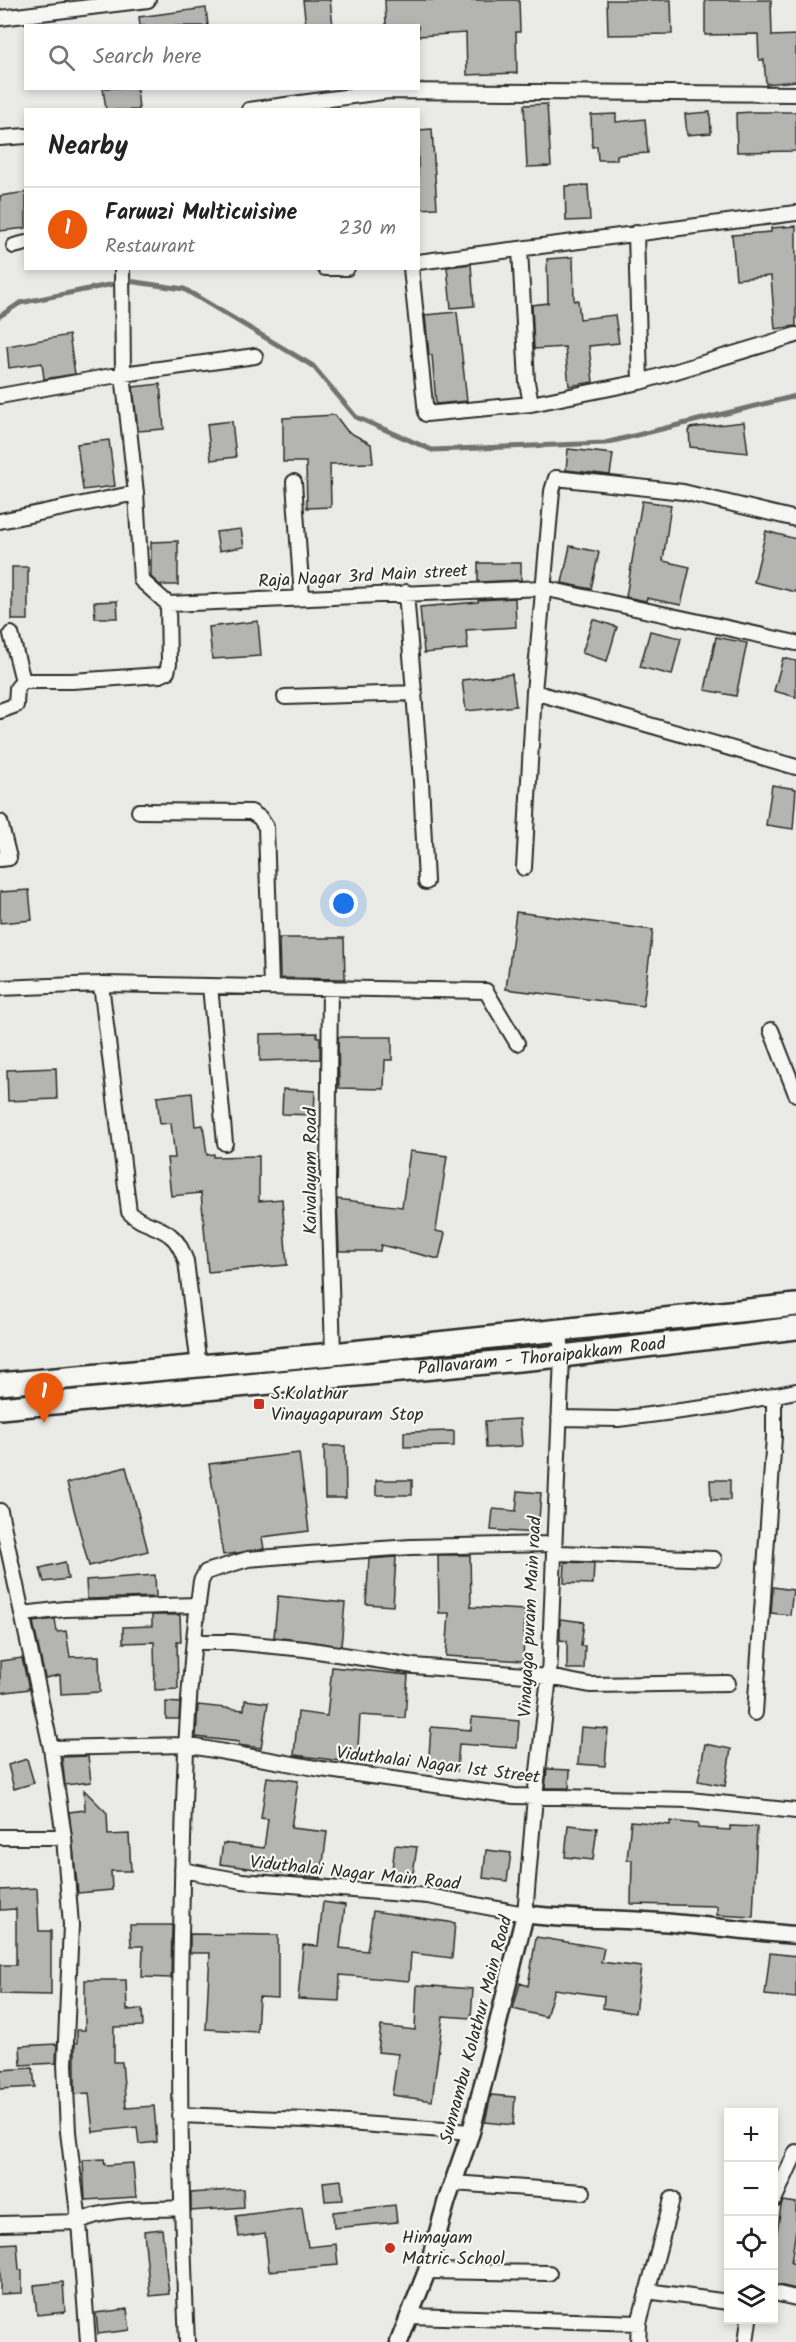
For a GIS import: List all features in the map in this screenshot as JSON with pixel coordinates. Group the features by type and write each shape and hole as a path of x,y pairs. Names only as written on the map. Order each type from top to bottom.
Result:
{"main road":[{"name":"Pallavaram - Thoraipakkam Road","path":"10,1384 333,1354 796,1305"},
{"name":"Pallavaram - Thoraipakkam Road","path":"10,1407 562,1356 796,1328"},
{"path":"10,1384 10,1407"}],"street":[{"path":"0,18 141,0"},
{"path":"264,108 389,91 796,94"},
{"path":"0,138 24,136"},
{"path":"420,262 796,213"},
{"path":"636,233 640,382"},
{"path":"520,249 527,382 531,404"},
{"path":"22,681 72,681 160,675 167,672 169,663 168,604 141,580 136,493 123,374 122,270"},
{"path":"411,270 426,414 531,404 640,382 796,335"},
{"path":"0,396 123,374 255,356"},
{"path":"524,868 534,692 552,491 556,477 683,492 796,519"},
{"path":"294,482 302,598"},
{"path":"0,521 136,493"},
{"name":"Raja Nagar 3rd Main street","path":"168,604 406,592 543,588 796,643"},
{"path":"406,592 415,693 426,882"},
{"path":"0,711 16,705 17,688 22,681 11,634"},
{"path":"534,692 796,767"},
{"path":"285,697 415,693"},
{"path":"139,811 251,812 260,818 266,827 271,986"},
{"path":"0,822 4,859"},
{"path":"101,984 129,1212 136,1220 170,1234 180,1246 186,1261 199,1366"},
{"path":"0,988 101,984 486,991 517,1043"},
{"path":"210,986 225,1143"},
{"name":"Kaivalayam Road","path":"330,988 328,1183 333,1354"},
{"path":"771,1030 796,1094"},
{"name":"Vinayaga puram Main road","path":"525,1914 535,1797 549,1677 562,1356 560,1331"},
{"path":"559,1418 618,1419 727,1405 796,1391"},
{"path":"755,1713 774,1437 774,1395"},
{"path":"0,1511 51,1748 64,1837 71,1925 65,2064 68,2132 79,2222 88,2342"},
{"path":"187,2342 179,2115 185,1745 197,1605 201,1581 206,1572 248,1559 411,1547 554,1548 560,1553 714,1558"},
{"path":"23,1614 65,1609 197,1605"},
{"path":"194,1642 232,1642 305,1649 414,1666 549,1677 590,1685 728,1683"},
{"name":"Viduthalai Nagar 1st Street","path":"51,1748 185,1745 321,1769 535,1797 690,1800 796,1811"},
{"path":"0,1836 64,1837"},
{"name":"Viduthalai Nagar Main Road","path":"182,1870 242,1881 428,1896 525,1914"},
{"name":"Sunnambu Kolathur Main Road","path":"399,2342 427,2271 453,2183 471,2133 525,1914 646,1921 796,1935"},
{"path":"179,2115 306,2120 471,2133"},
{"path":"778,2191 796,2152"},
{"path":"453,2183 583,2192"},
{"path":"638,2342 639,2323 672,2199"},
{"path":"0,2224 79,2222 89,2217 113,2212 181,2208"},
{"path":"427,2271 549,2272"},
{"path":"647,2291 724,2301"},
{"path":"778,2294 796,2298"},
{"path":"409,2316 639,2323"},
{"path":"746,2342 748,2324"}],"building":[{"path":"303,0 330,0 333,24 306,24"},
{"path":"385,0 519,0 520,32 516,32 517,73 467,75 466,33 420,36 420,24 386,24"},
{"path":"607,0 671,0 672,34 608,35"},
{"path":"705,0 771,0 772,36 796,35 796,81 766,84 764,60 759,60 758,34 705,35"},
{"path":"206,8 208,24 140,24 139,17"},
{"path":"103,90 137,90 139,108 106,108"},
{"path":"547,104 551,166 527,167 524,105"},
{"path":"710,112 711,133 687,135 685,114"},
{"path":"796,112 796,151 737,152 736,113"},
{"path":"616,114 616,122 645,119 648,153 617,155 617,160 598,160 597,146 592,147 591,115"},
{"path":"432,129 437,208 420,209 420,130"},
{"path":"588,185 590,220 566,221 565,186"},
{"path":"24,192 24,228 0,231 0,196"},
{"path":"796,226 796,326 775,329 771,276 736,279 732,235 771,232 771,228"},
{"path":"573,257 574,301 578,300 580,319 615,315 619,343 589,346 593,382 569,386 565,347 534,349 532,305 548,303 547,259"},
{"path":"471,264 474,306 451,308 447,267"},
{"path":"457,312 467,401 436,404 432,355 429,355 425,315"},
{"path":"69,335 75,374 44,379 42,363 9,368 7,346"},
{"path":"160,384 164,429 138,431 133,387"},
{"path":"335,415 347,431 371,444 373,463 330,464 331,507 307,508 306,462 283,462 283,418"},
{"path":"232,421 236,457 211,460 207,424"},
{"path":"744,422 748,453 690,447 689,428"},
{"path":"109,440 115,486 83,490 77,444"},
{"path":"568,449 613,454 610,475 566,470"},
{"path":"642,501 671,505 663,561 690,567 681,605 647,598 646,601 626,597"},
{"path":"241,529 244,547 219,551 216,532"},
{"path":"766,531 796,539 796,592 754,582"},
{"path":"178,541 178,585 160,585 151,577 151,542"},
{"path":"570,546 599,552 591,589 562,583"},
{"path":"478,563 521,563 521,580 478,582"},
{"path":"12,567 28,567 28,620 12,620"},
{"path":"515,598 516,627 466,630 468,649 424,653 420,607"},
{"path":"117,601 118,618 95,618 94,602"},
{"path":"593,619 617,627 607,661 582,653"},
{"path":"258,621 261,656 212,659 209,627"},
{"path":"650,631 681,638 672,675 640,667"},
{"path":"716,637 747,643 736,696 705,690"},
{"path":"783,658 796,661 796,697 774,691"},
{"path":"512,674 516,706 466,711 462,680"},
{"path":"772,785 796,789 793,829 766,825"},
{"path":"29,890 32,920 0,923 0,892"},
{"path":"516,912 653,930 643,1006 506,989"},
{"path":"279,938 344,938 345,979 280,978"},
{"path":"317,1033 317,1037 320,1037 320,1059 260,1061 260,1034"},
{"path":"338,1037 392,1037 392,1060 385,1060 384,1089 339,1088"},
{"path":"56,1068 57,1099 8,1101 7,1070"},
{"path":"283,1089 315,1091 314,1115 282,1114"},
{"path":"192,1093 195,1126 203,1125 207,1155 214,1154 214,1157 259,1156 259,1201 282,1199 287,1265 208,1272 201,1193 171,1196 167,1158 175,1158 171,1123 160,1124 157,1097"},
{"path":"410,1151 447,1156 436,1231 445,1233 439,1259 381,1245 380,1251 339,1251 337,1199 402,1207"},
{"path":"520,1419 522,1446 486,1448 485,1421"},
{"path":"454,1431 454,1446 404,1447 404,1432"},
{"path":"324,1446 345,1446 346,1498 325,1498"},
{"path":"299,1453 309,1531 262,1537 264,1549 223,1555 209,1464"},
{"path":"126,1467 148,1551 89,1566 67,1483"},
{"path":"376,1480 412,1480 412,1495 376,1495"},
{"path":"710,1480 730,1480 730,1500 711,1500"},
{"path":"518,1491 541,1493 538,1533 491,1530 493,1509 516,1511"},
{"path":"438,1555 470,1555 471,1607 525,1610 523,1661 446,1656 449,1613 439,1613"},
{"path":"396,1557 393,1606 366,1604 369,1559"},
{"path":"65,1562 68,1579 44,1582 40,1568"},
{"path":"565,1562 594,1563 593,1584 564,1583"},
{"path":"155,1575 156,1597 87,1599 86,1580"},
{"path":"773,1587 793,1590 790,1615 771,1613"},
{"path":"278,1596 345,1603 341,1646 274,1637"},
{"path":"152,1615 180,1615 181,1642 177,1642 178,1689 155,1690 154,1642 123,1643 123,1627 152,1626"},
{"path":"55,1619 57,1632 66,1631 70,1657 99,1656 100,1692 61,1694 60,1675 45,1678 33,1622"},
{"path":"560,1619 584,1622 581,1646 585,1646 584,1669 567,1669 567,1641 560,1640"},
{"path":"22,1658 29,1689 0,1693 0,1661"},
{"path":"332,1667 408,1675 405,1718 360,1715 357,1763 294,1755 298,1712 327,1716"},
{"path":"245,1700 268,1703 261,1748 238,1745 239,1742 196,1737 198,1705 244,1710"},
{"path":"166,1702 180,1703 179,1719 166,1719"},
{"path":"472,1717 519,1721 517,1748 459,1744 457,1771 428,1769 431,1727 471,1730"},
{"path":"581,1727 608,1729 605,1766 578,1764"},
{"path":"705,1744 731,1749 725,1786 698,1781"},
{"path":"88,1756 91,1782 65,1785 62,1757"},
{"path":"27,1759 34,1783 14,1789 8,1765"},
{"path":"547,1769 570,1770 569,1788 545,1788"},
{"path":"267,1777 298,1781 291,1828 327,1832 321,1878 220,1864 223,1843 264,1848 268,1819 261,1818"},
{"path":"84,1790 107,1813 108,1835 129,1834 131,1871 111,1871 112,1890 78,1893 69,1812 85,1810"},
{"path":"631,1821 670,1825 670,1821 698,1824 698,1828 730,1830 730,1826 757,1827 753,1917 717,1915 717,1906 631,1904 632,1860 627,1860"},
{"path":"568,1825 597,1828 593,1860 565,1857"},
{"path":"395,1845 417,1847 412,1880 391,1878"},
{"path":"486,1850 511,1853 507,1881 483,1878"},
{"path":"37,1888 39,1931 51,1931 51,1995 0,1994 0,1965 16,1965 16,1909 0,1910 0,1890"},
{"path":"323,1902 345,1905 340,1948 367,1951 373,1911 455,1923 452,1958 411,1953 409,1981 340,1975 339,2001 298,1999 303,1945 318,1946"},
{"path":"130,1925 172,1925 171,1978 142,1977 143,1946 131,1946"},
{"path":"190,1934 278,1935 278,1998 259,1997 257,2032 206,2029 210,1953 190,1953"},
{"path":"536,1937 604,1948 601,1962 641,1967 635,2013 603,2008 604,1996 554,1989 546,2017 513,2009 520,1983 528,1986"},
{"path":"770,1953 796,1956 796,1998 765,1995"},
{"path":"85,1980 126,1980 127,2010 142,2009 143,2026 114,2027 114,2062 122,2062 126,2108 154,2106 157,2142 139,2144 137,2127 93,2132 89,2093 75,2094 75,2043 77,2043 77,2030 85,2030"},
{"path":"417,1985 473,1989 471,2018 443,2016 432,2101 392,2095 398,2054 378,2052 381,2026 415,2030"},
{"path":"57,2044 56,2063 21,2065 20,2046"},
{"path":"33,2068 35,2087 0,2089 0,2070"},
{"path":"491,2095 515,2097 513,2125 485,2122"},
{"path":"104,2159 105,2165 133,2163 136,2197 85,2200 83,2160"},
{"path":"341,2180 343,2200 325,2201 323,2182"},
{"path":"243,2189 244,2207 191,2211 191,2193"},
{"path":"783,2201 796,2203 796,2229 791,2263 796,2264 796,2289 778,2285 778,2226"},
{"path":"395,2205 397,2222 334,2228 333,2212"},
{"path":"302,2207 308,2247 336,2244 338,2265 269,2271 265,2233 239,2237 236,2216"},
{"path":"162,2229 169,2294 150,2296 144,2231"},
{"path":"17,2243 19,2270 22,2270 22,2293 0,2294 0,2244"},
{"path":"63,2282 65,2312 37,2315 34,2285"},
{"path":"127,2309 130,2330 98,2334 96,2313"}],"waterway":[{"path":"0,316 20,303 128,281 184,289 313,366 356,417 432,450 605,443 796,396"}],"place":[{"name":"S.Kolathur Vinayagapuram Stop","path":"259,1404"},
{"name":"Faruuzi Multicuisine","path":"44,1423"},
{"name":"Himayam Matric School","path":"390,2248"}]}
